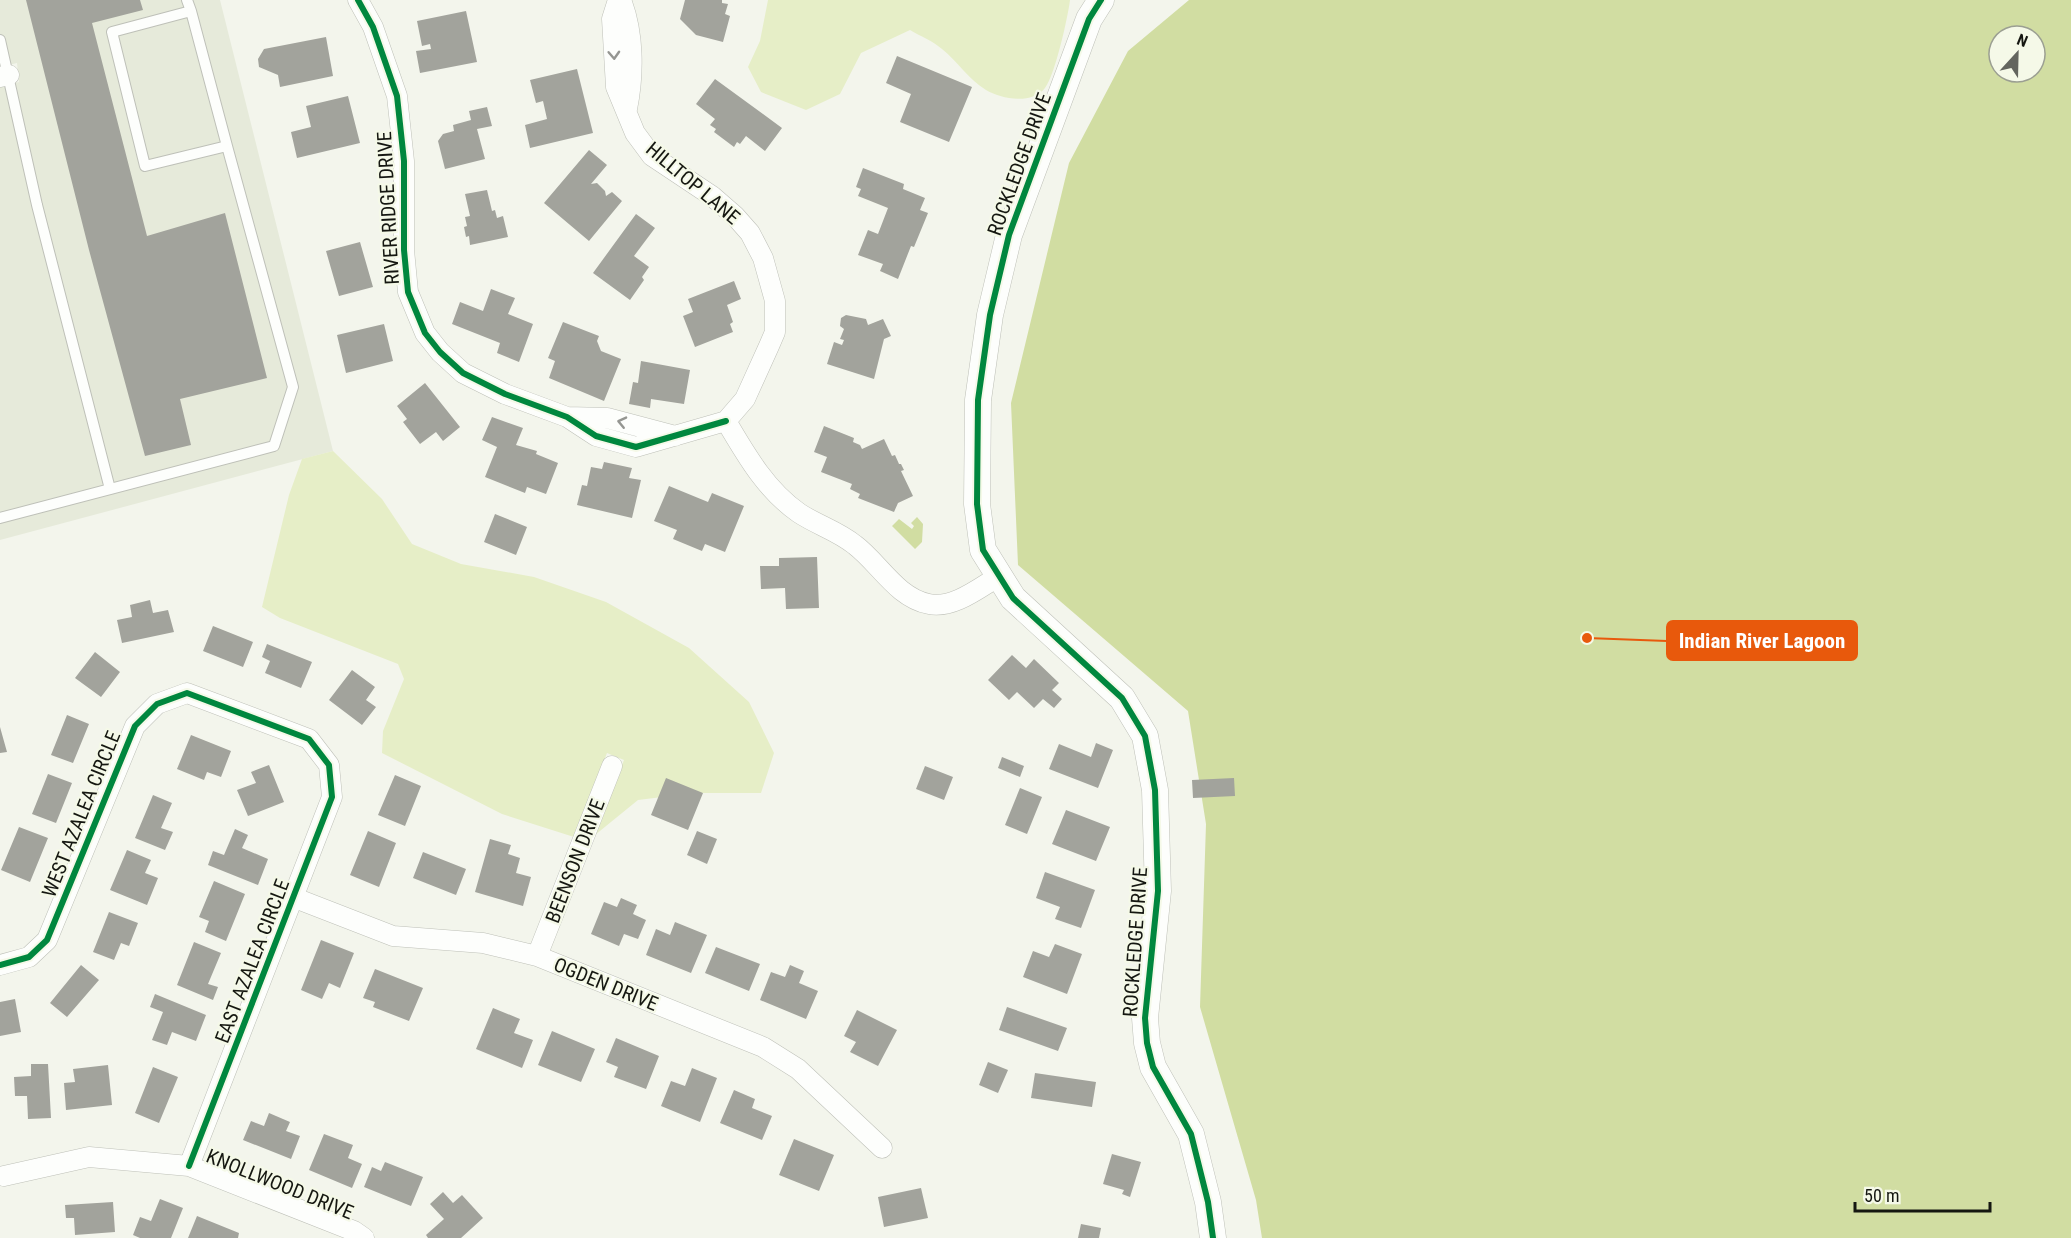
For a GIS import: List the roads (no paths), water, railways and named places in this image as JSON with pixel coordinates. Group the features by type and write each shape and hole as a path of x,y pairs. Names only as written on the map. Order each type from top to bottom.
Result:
{"street":[{"name":"RIVER RIDGE DRIVE","path":"358,0 373,27 397,96 404,161 404,250 413,309 424,333 440,352 464,373 505,394 567,417 596,436 636,447 726,421"},
{"name":"HILLTOP LANE","path":"619,0 628,20 632,86 627,109 635,133 652,156 712,196 750,233 763,258 775,301 775,332 745,399 726,421"},
{"name":"ROCKLEDGE DRIVE","path":"1101,0 1089,19 1009,235 990,315 978,400 977,504 983,550 1013,598 1122,698 1145,736 1155,790 1158,891 1145,1018 1147,1043 1153,1067 1191,1134 1208,1202 1213,1238"},
{"path":"726,421 753,466 783,500 856,545 911,598 929,605 952,603 999,576"},
{"name":"WEST AZALEA CIRCLE","path":"0,966 29,957 47,940 135,726 157,704 187,693 309,740 329,765"},
{"name":"EAST AZALEA CIRCLE","path":"189,1166 333,797 329,765"},
{"name":"BEENSON DRIVE","path":"537,956 612,766"},
{"name":"OGDEN DRIVE","path":"295,898 393,936 483,943 537,956 763,1047 798,1069 882,1148"},
{"name":"KNOLLWOOD DRIVE","path":"4,1176 88,1157 189,1166 354,1231 364,1238"}],"lane":[{"path":"0,518 274,447 293,387 189,5 112,32 145,166 226,146"},
{"path":"0,40 4,76 110,489"}],"place":[{"name":"Indian River Lagoon","path":"1587,638"}]}
